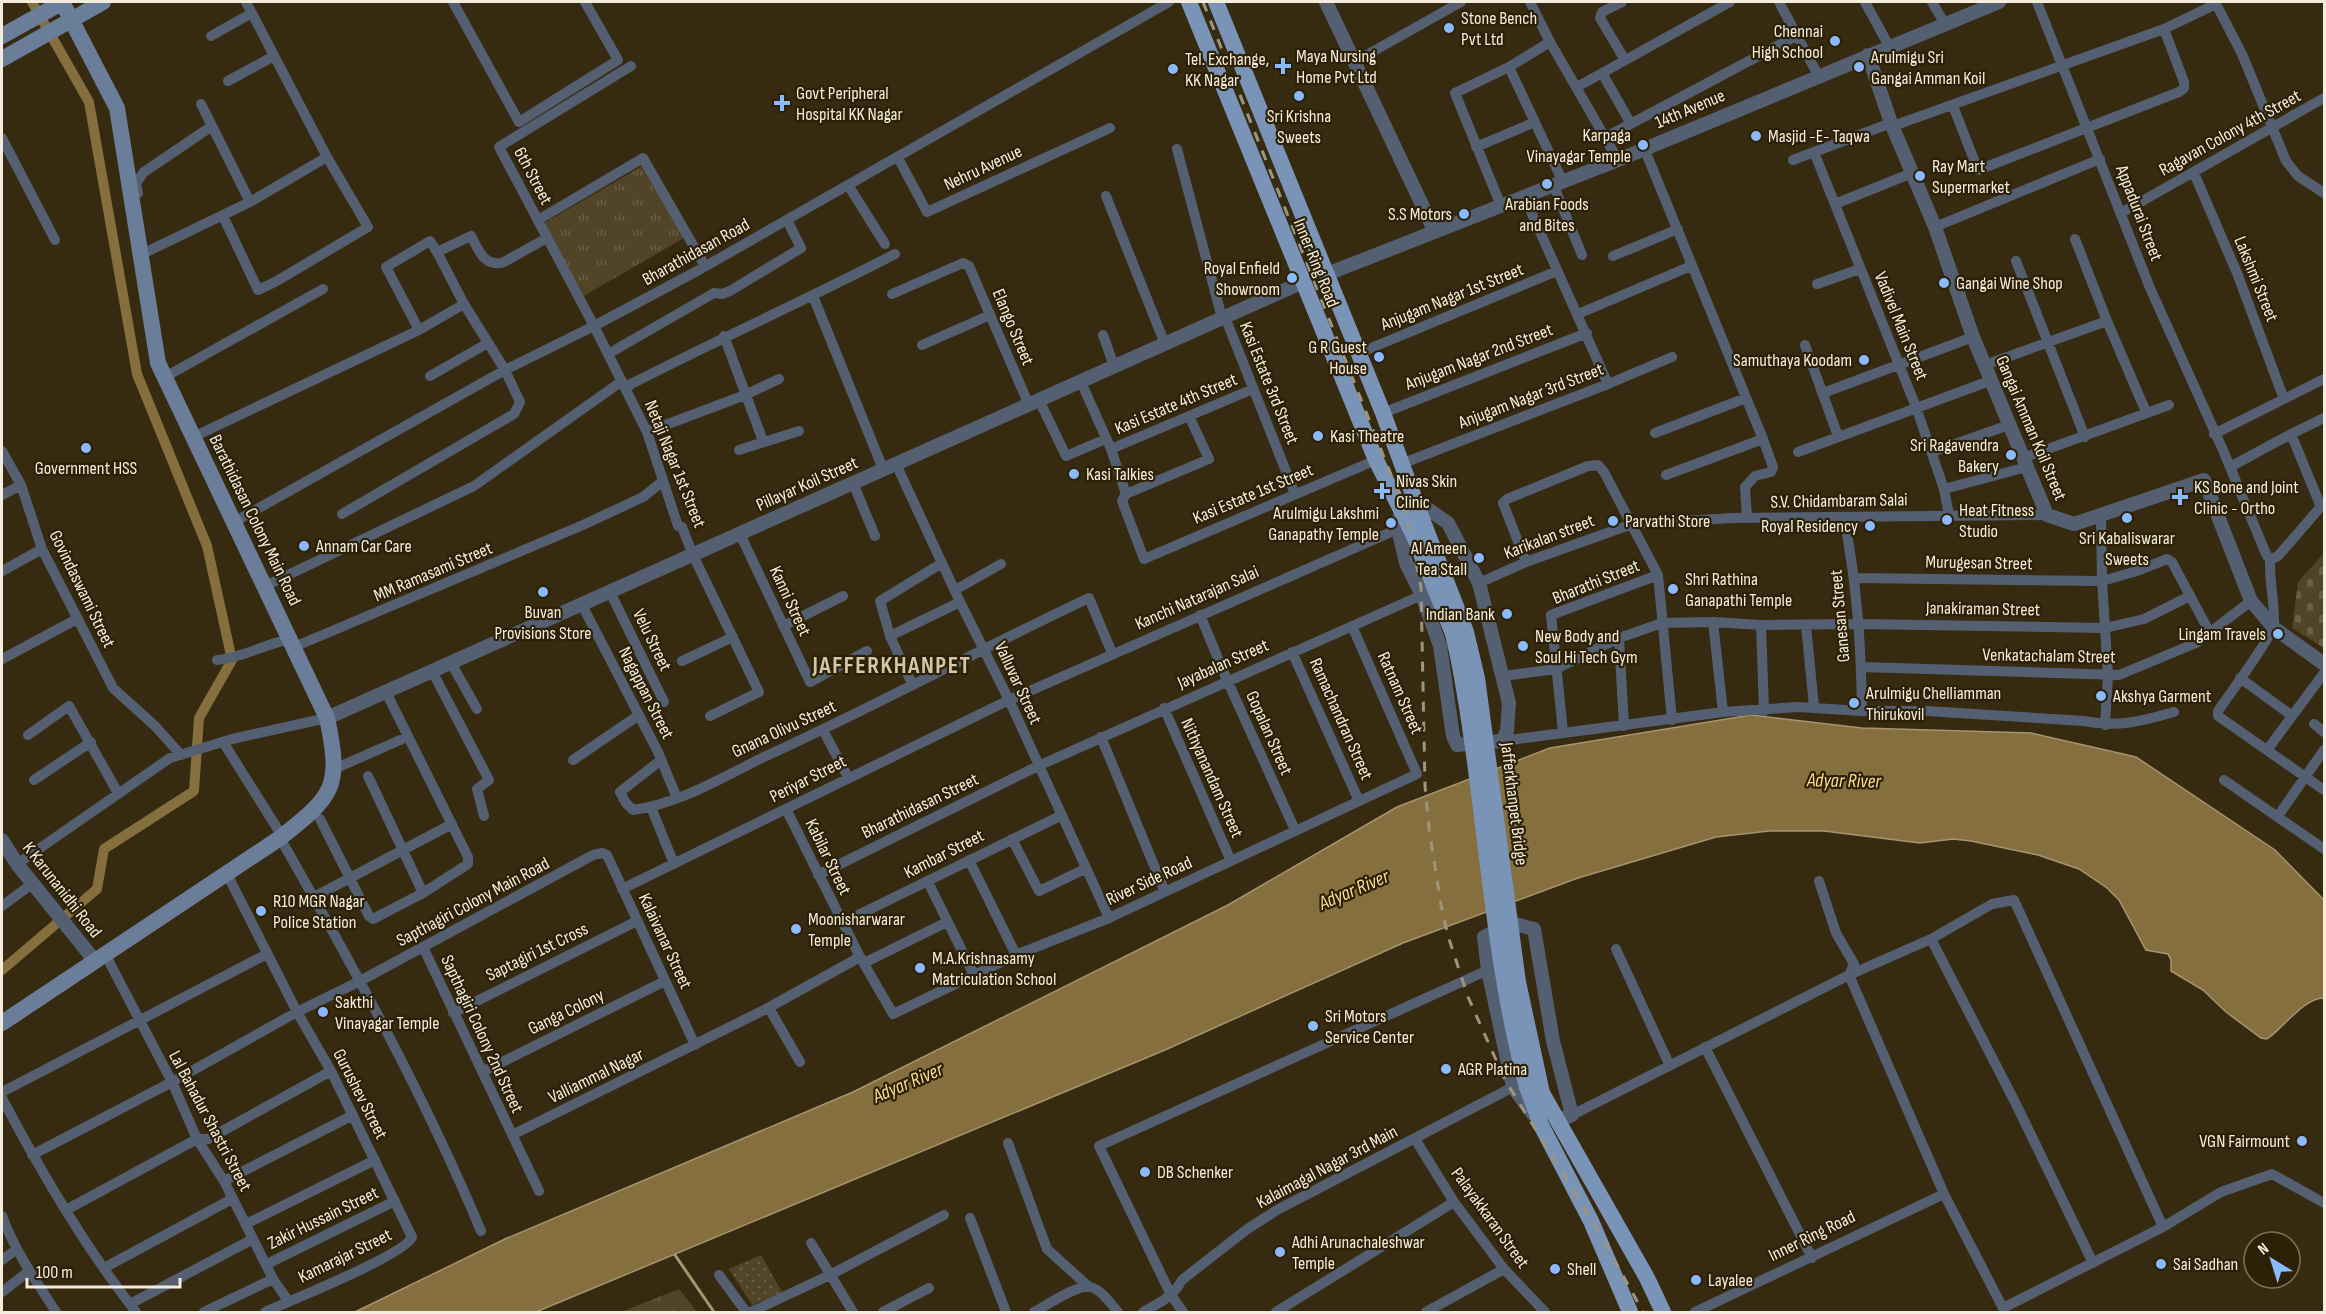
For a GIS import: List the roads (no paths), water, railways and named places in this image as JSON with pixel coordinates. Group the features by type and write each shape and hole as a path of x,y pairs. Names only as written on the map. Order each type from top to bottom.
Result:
{"main road":[{"path":"2,59 103,2"},
{"name":"Inner Ring Road","path":"1189,2 1376,460 1409,505"},
{"name":"Inner Ring Road","path":"1216,2 1383,413 1401,464 1412,530"},
{"path":"3,33 58,4"},
{"name":"Barathidasan Colony Main Road","path":"2,1023 281,837 317,808 330,789 334,769 327,718 158,363 152,332 145,254 117,108 65,23 58,4"},
{"name":"Jafferkhanpet Bridge","path":"1412,530 1446,615 1458,656 1505,984 1514,1038 1527,1089"},
{"path":"1527,1089 1557,1120 1647,1278 1663,1312"},
{"path":"1557,1120 1591,1221 1630,1312"}],"street":[{"path":"223,216 258,290 368,227 327,158 246,2"},
{"path":"453,2 519,122 618,60 585,2"},
{"name":"Bharathidasan Road","path":"234,522 505,370 594,326 705,266 1168,2"},
{"path":"1326,2 1356,61 1435,232"},
{"path":"1356,61 1461,2"},
{"path":"1530,2 1617,160"},
{"path":"1622,2 1602,12 1600,18 1625,60"},
{"path":"1577,87 1730,2"},
{"path":"1779,2 1818,75"},
{"path":"1865,2 1889,46"},
{"path":"1932,2 1944,24"},
{"name":"14th Avenue","path":"1327,274 1617,160 1999,2"},
{"name":"Appadurai Street","path":"2037,2 2150,288 2270,560"},
{"path":"1793,160 1953,106 2164,29 2215,3 2241,54 2286,161 2298,176 2325,193"},
{"path":"211,36 252,13"},
{"path":"1953,106 1978,170 2179,92 2184,88 2184,82 2164,29"},
{"path":"1606,137 1796,36"},
{"path":"1501,206 1455,93 1509,68 1550,42"},
{"name":"Gangai Amman Koil Street","path":"1868,55 1892,125 1935,227 1973,337 2047,515 2074,524 2204,480 2251,601 2274,628 2325,664"},
{"path":"228,81 274,56"},
{"name":"6th Street","path":"608,354 499,147 631,66"},
{"path":"1509,68 1535,122 1582,255"},
{"path":"1602,73 1631,124"},
{"name":"Ragavan Colony 4th Street","path":"2121,213 2325,98"},
{"path":"201,104 250,202"},
{"path":"1476,147 1535,122"},
{"path":"212,126 144,172 136,183 145,254 250,202 327,158"},
{"name":"Nehru Avenue","path":"898,158 927,212 1110,128"},
{"path":"2,138 55,240"},
{"path":"1644,148 1763,438 1773,470 1755,476 1745,487 1747,518"},
{"name":"Kasi Estate 3rd Street","path":"1177,149 1223,318 1295,494"},
{"name":"Vadivel Main Street","path":"1814,152 1916,407 1944,489 1949,515"},
{"path":"538,220 643,158 705,266"},
{"path":"1935,227 2100,159"},
{"path":"1835,204 1912,173"},
{"name":"Lakshmi Street","path":"2194,173 2237,273 2284,399"},
{"path":"848,185 885,244"},
{"path":"1106,196 1166,344"},
{"path":"1524,196 1608,384"},
{"path":"608,354 714,293 722,294 730,291 801,248 787,220"},
{"path":"1613,256 1678,229"},
{"path":"437,252 471,236 487,262 502,263 548,238"},
{"path":"2075,239 2146,412"},
{"path":"342,514 514,414 520,402 505,370 464,304 430,241 386,267 419,330"},
{"path":"265,586 474,486 624,385 631,384 724,336 813,296 895,254"},
{"path":"2016,261 2085,437"},
{"name":"Elango Street","path":"892,294 966,264 969,266 990,315 1034,402 1066,456 1108,444"},
{"path":"1578,314 1691,266"},
{"path":"1817,284 1860,269"},
{"name":"Anjugam Nagar 1st Street","path":"1359,353 1557,271"},
{"name":"Pillayar Koil Street","path":"327,718 1303,282"},
{"path":"165,377 323,289"},
{"name":"Valluvar Street","path":"813,296 890,466 942,563 1009,700 1108,918"},
{"path":"194,437 419,330 464,304"},
{"path":"922,345 990,315"},
{"path":"1985,365 2107,321"},
{"name":"Anjugam Nagar 2nd Street","path":"1383,413 1587,333"},
{"path":"1103,335 1114,366"},
{"path":"724,336 763,441"},
{"path":"1823,393 1973,337"},
{"path":"429,376 488,344"},
{"path":"1805,345 1838,436"},
{"name":"Netaji Nagar 1st Street","path":"608,354 647,432 678,526 682,527 693,555 759,692 711,716"},
{"name":"Anjugam Nagar 3rd Street","path":"1401,464 1672,357"},
{"path":"647,432 745,395 779,379"},
{"path":"2214,434 2325,379"},
{"path":"1798,452 1992,380"},
{"path":"1081,382 1108,444 1126,494 1209,459 1189,416"},
{"name":"Kasi Estate 4th Street","path":"1108,444 1189,416 1253,389"},
{"path":"1655,433 1746,398"},
{"path":"1944,489 2025,463 2146,412 2169,405"},
{"path":"2230,467 2325,418"},
{"path":"1932,452 2009,425"},
{"path":"739,450 799,430"},
{"path":"2291,434 2323,505 2278,556 2270,560 2274,628 2218,711 2218,716 2325,790"},
{"path":"1666,475 1763,438"},
{"name":"Govindaswami Street","path":"2,451 21,484 42,549 113,688 155,726 182,755"},
{"name":"Kasi Estate 1st Street","path":"1126,494 1122,501 1144,559 1376,460"},
{"path":"1526,562 1503,503 1507,499 1588,466 1598,465 1604,471 1658,575 1672,720"},
{"name":"MM Ramasami Street","path":"218,660 228,659 275,642 292,643 583,525 643,497 663,481"},
{"path":"853,483 874,536"},
{"path":"2,495 21,484"},
{"path":"1409,505 1448,523 1479,583 1509,703 1507,731 1502,741"},
{"name":"S.V. Chidambaram Salai","path":"1632,524 1747,518 2047,515"},
{"path":"2101,515 2102,581 2108,676 2105,725"},
{"name":"Ganesan Street","path":"1844,518 1860,624 1862,711"},
{"name":"Karikalan street","path":"1479,583 1526,562 1632,524"},
{"path":"1412,530 1406,563 1422,595 1440,646 1450,722 1457,745 1723,712 1814,707 1862,711 1927,711 2084,721 2105,725 2139,722 2174,712"},
{"name":"Kanchi Natarajan Salai","path":"1009,700 1200,615 1412,530"},
{"name":"Kanni Street","path":"740,534 810,682 867,651"},
{"path":"2,571 42,549"},
{"name":"Murugesan Street","path":"1855,579 2102,581 2167,559 2172,562 2190,596"},
{"path":"912,684 890,636 880,602 942,563"},
{"path":"955,590 1001,564"},
{"name":"Bharathi Street","path":"1563,732 1551,615 1658,575"},
{"name":"Velu Street","path":"610,592 664,702"},
{"name":"Jayabalan Street","path":"1038,766 1422,595"},
{"path":"783,626 843,596"},
{"path":"2190,596 2210,633"},
{"name":"Janakiraman Street","path":"1503,676 1556,669 1619,638 1662,623 2105,628 2144,619 2190,596"},
{"path":"984,648 1089,598 1112,653"},
{"name":"Venkatachalam Street","path":"1862,667 2119,675 2196,643 2251,601"},
{"path":"890,636 960,602"},
{"name":"Nagappan Street","path":"582,605 639,715 677,798"},
{"name":"Gopalan Street","path":"1200,615 1295,830"},
{"path":"2,659 77,619"},
{"path":"1713,622 1723,712"},
{"path":"1761,625 1764,711"},
{"path":"1806,625 1814,707"},
{"name":"Ratnam Street","path":"1352,626 1417,774"},
{"path":"682,661 733,637"},
{"path":"1619,638 1624,726"},
{"name":"Gnana Olivu Street","path":"651,807 677,798 823,730 984,648"},
{"name":"Ramachandran Street","path":"1292,652 1359,801"},
{"path":"451,663 477,709"},
{"path":"432,671 489,780 477,789 484,816"},
{"path":"2267,750 2291,715 2325,674"},
{"path":"2240,678 2291,715"},
{"path":"320,819 369,916 373,919 423,893 468,864 468,857 386,692"},
{"name":"Periyar Street","path":"622,889 1009,700"},
{"path":"28,735 69,706 118,793"},
{"name":"Nithyanandam Street","path":"1164,708 1231,861"},
{"path":"573,760 639,715"},
{"path":"17,864 170,758 222,742 327,718"},
{"path":"2314,724 2325,732"},
{"path":"823,730 848,777"},
{"path":"334,769 407,736"},
{"path":"1101,737 1165,892"},
{"path":"34,780 91,742"},
{"path":"222,742 281,837 360,981 455,1170 481,1231"},
{"path":"2278,816 2325,750"},
{"path":"661,760 620,792 633,810 651,807 674,864"},
{"name":"Bharathidasan Street","path":"818,875 1038,766"},
{"name":"River Side Road","path":"893,1014 1016,955 1108,918 1417,774"},
{"path":"368,776 423,893"},
{"path":"2224,780 2325,849"},
{"name":"Kabilar Street","path":"786,809 842,923 893,1014"},
{"name":"Kambar Street","path":"842,923 1062,815"},
{"path":"314,897 452,824"},
{"path":"1012,838 1039,891 1085,868"},
{"name":"K Karunanidhi Road","path":"4,848 32,884 100,958"},
{"name":"Kalaivanar Street","path":"602,853 606,855 695,1045"},
{"name":"Sapthagiri Colony Main Road","path":"32,1155 593,855 602,853"},
{"path":"969,860 1016,955"},
{"name":"Gurushev Street","path":"226,873 297,1012 332,1071 412,1237"},
{"path":"1819,881 1836,933 1854,964 1850,975 1944,1194 2004,1310 2163,1227 2236,1185 2272,1174 2325,1203"},
{"path":"928,882 974,975"},
{"path":"2,906 32,884"},
{"path":"1527,1089 1488,970 1484,937 1511,923 1534,928 1553,1041 1557,1120 1850,975 1931,939 1992,904 2014,900 2163,1227"},
{"name":"Saptagiri 1st Cross","path":"453,1013 637,921"},
{"name":"Valliammal Nagar","path":"512,1135 862,960 947,921"},
{"path":"1931,939 2016,1104 2093,1263"},
{"name":"Sapthagiri Colony 2nd Street","path":"423,947 539,1191"},
{"path":"1617,949 1670,1066"},
{"path":"2,1092 267,954"},
{"name":"Lal Bahadur Shastri Street","path":"100,958 139,1020 172,1082 197,1139 224,1181 273,1279 289,1302"},
{"path":"1183,1312 1171,1295 1099,1146 1488,970"},
{"name":"Ganga Colony","path":"482,1072 665,981"},
{"path":"769,1008 800,1062"},
{"path":"1705,1047 1812,1258"},
{"path":"66,1210 197,1139 207,1138 332,1071"},
{"name":"Kalaimagal Nagar 3rd Main","path":"1143,1312 1171,1295 1182,1280 1246,1230 1277,1210 1415,1139 1527,1089"},
{"path":"2,1098 32,1155 66,1210 133,1308 253,1239"},
{"path":"224,1181 353,1115"},
{"name":"Palayakkaran Street","path":"1415,1139 1455,1202 1504,1269 1545,1312"},
{"path":"1008,1143 1047,1249 1089,1287 1101,1293 1118,1312"},
{"path":"246,1224 375,1160"},
{"name":"Inner Ring Road","path":"1695,1312 1944,1194"},
{"path":"104,1268 232,1199"},
{"name":"Zakir Hussain Street","path":"267,1264 395,1201"},
{"path":"1276,1312 1455,1202"},
{"path":"751,1312 830,1275 944,1215"},
{"path":"2,1216 29,1271 56,1312"},
{"path":"970,1218 1006,1312"},
{"name":"Kamarajar Street","path":"265,1312 351,1274 402,1248 410,1242 412,1237"},
{"path":"811,1243 853,1312"},
{"path":"2,1260 17,1249"},
{"path":"1426,1312 1504,1269"},
{"path":"2,1292 29,1271"},
{"path":"719,1275 746,1312"},
{"path":"204,1312 273,1279"},
{"path":"1034,1312 1078,1288 1089,1287"},
{"path":"883,1312 928,1288"}],"water":[{"name":"Adyar River","path":"1751,715 1862,728 2031,733 2136,757 2275,850 2324,900 2324,998 2309,1002 2267,1039 2261,1038 2226,1012 2203,990 2171,971 2171,960 2168,954 2146,950 2119,900 2107,888 2079,869 2038,855 1971,841 1953,839 1920,843 1824,831 1769,831 1716,837 1578,878 1403,943 1165,1050 536,1312 355,1312 505,1239 853,1092 1228,905 1397,807 1550,748"}],"waterway":[{"path":"2,970 97,889 104,849 194,791 199,718 232,660 207,546 137,374 89,102 32,2"},
{"path":"675,1255 714,1312"}],"railway":[{"path":"1203,2 1405,510 1421,587 1425,786 1429,828 1448,936 1468,997 1505,1080 1598,1230 1643,1312"}],"place":[{"name":"Stone Bench Pvt Ltd","path":"1449,28"},
{"name":"Chennai High School","path":"1835,41"},
{"name":"Maya Nursing Home Pvt Ltd","path":"1283,66"},
{"name":"Arulmigu Sri Gangai Amman Koil","path":"1859,67"},
{"name":"Tel. Exchange, KK Nagar","path":"1173,69"},
{"name":"Sri Krishna Sweets","path":"1299,96"},
{"name":"Govt Peripheral Hospital KK Nagar","path":"782,103"},
{"name":"Masjid -E- Taqwa","path":"1756,136"},
{"name":"Karpaga Vinayagar Temple","path":"1643,145"},
{"name":"Ray Mart Supermarket","path":"1920,176"},
{"name":"Arabian Foods and Bites","path":"1547,184"},
{"name":"S.S Motors","path":"1464,214"},
{"name":"Royal Enfield Showroom","path":"1292,278"},
{"name":"Gangai Wine Shop","path":"1944,283"},
{"name":"G R Guest House","path":"1379,357"},
{"name":"Samuthaya Koodam","path":"1864,360"},
{"name":"Kasi Theatre","path":"1318,436"},
{"name":"Government HSS","path":"86,448"},
{"name":"Sri Ragavendra Bakery","path":"2011,455"},
{"name":"Kasi Talkies","path":"1074,474"},
{"name":"Nivas Skin Clinic","path":"1382,491"},
{"name":"KS Bone and Joint Clinic - Ortho","path":"2180,497"},
{"name":"Sri Kabaliswarar Sweets","path":"2127,518"},
{"name":"Heat Fitness Studio","path":"1947,520"},
{"name":"Parvathi Store","path":"1613,521"},
{"name":"Arulmigu Lakshmi Ganapathy Temple","path":"1391,523"},
{"name":"Royal Residency","path":"1870,526"},
{"name":"Annam Car Care","path":"304,546"},
{"name":"Al Ameen Tea Stall","path":"1479,558"},
{"name":"Shri Rathina Ganapathi Temple","path":"1673,589"},
{"name":"Buvan Provisions Store","path":"543,592"},
{"name":"Indian Bank","path":"1507,614"},
{"name":"Lingam Travels","path":"2278,634"},
{"name":"New Body and Soul Hi Tech Gym","path":"1523,646"},
{"name":"Akshya Garment","path":"2101,696"},
{"name":"Arulmigu Chelliamman Thirukovil","path":"1854,703"},
{"name":"R10 MGR Nagar Police Station","path":"261,911"},
{"name":"Moonisharwarar Temple","path":"796,929"},
{"name":"M.A.Krishnasamy Matriculation School","path":"920,968"},
{"name":"Sakthi Vinayagar Temple","path":"323,1012"},
{"name":"Sri Motors Service Center","path":"1313,1026"},
{"name":"AGR Platina","path":"1446,1069"},
{"name":"VGN Fairmount","path":"2302,1141"},
{"name":"DB Schenker","path":"1145,1172"},
{"name":"Adhi Arunachaleshwar Temple","path":"1280,1252"},
{"name":"Sai Sadhan","path":"2161,1264"},
{"name":"Shell","path":"1555,1269"},
{"name":"Layalee","path":"1696,1280"}],"district":[{"name":"JAFFERKHANPET","path":"892,665"}]}
